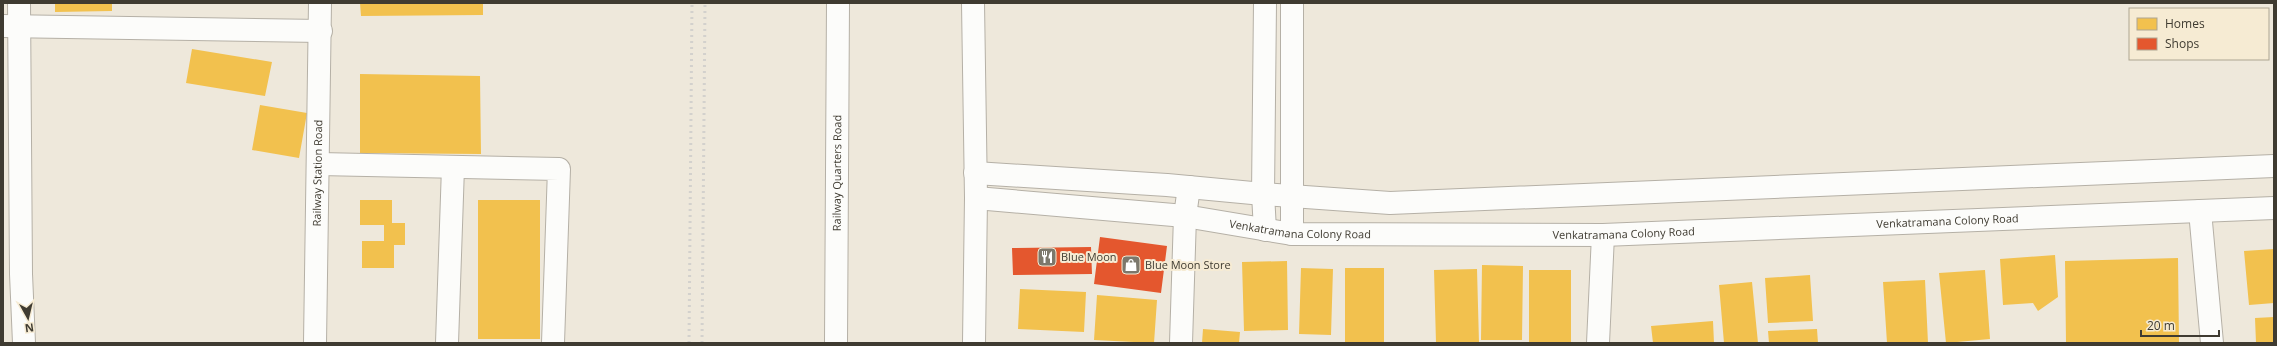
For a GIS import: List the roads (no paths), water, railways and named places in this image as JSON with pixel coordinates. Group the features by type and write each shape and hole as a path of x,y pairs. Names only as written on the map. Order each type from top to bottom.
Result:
{"street":[{"path":"19,3 11,26 24,343"},
{"name":"Railway Station Road","path":"316,343 321,31 320,3"},
{"name":"Railway Quarters Road","path":"836,343 838,3"},
{"path":"973,3 976,198 974,343"},
{"path":"1265,3 1263,194 1265,230"},
{"path":"1292,3 1292,234"},
{"path":"11,26 321,31"},
{"path":"319,164 559,169 552,343"},
{"path":"975,173 1189,187 1390,203 2274,166"},
{"path":"447,343 453,167"},
{"path":"1181,343 1185,216 1189,187"},
{"name":"Venkatramana Colony Road","path":"976,198 1185,216 1292,234 1603,235 2274,208"},
{"path":"2200,211 2212,343"},
{"path":"1598,343 1603,235"}],"railway":[{"path":"689,343 692,3"},
{"path":"702,343 705,3"}],"place":[{"name":"Blue Moon","path":"1047,257"},
{"name":"Blue Moon Store","path":"1131,265"}]}
